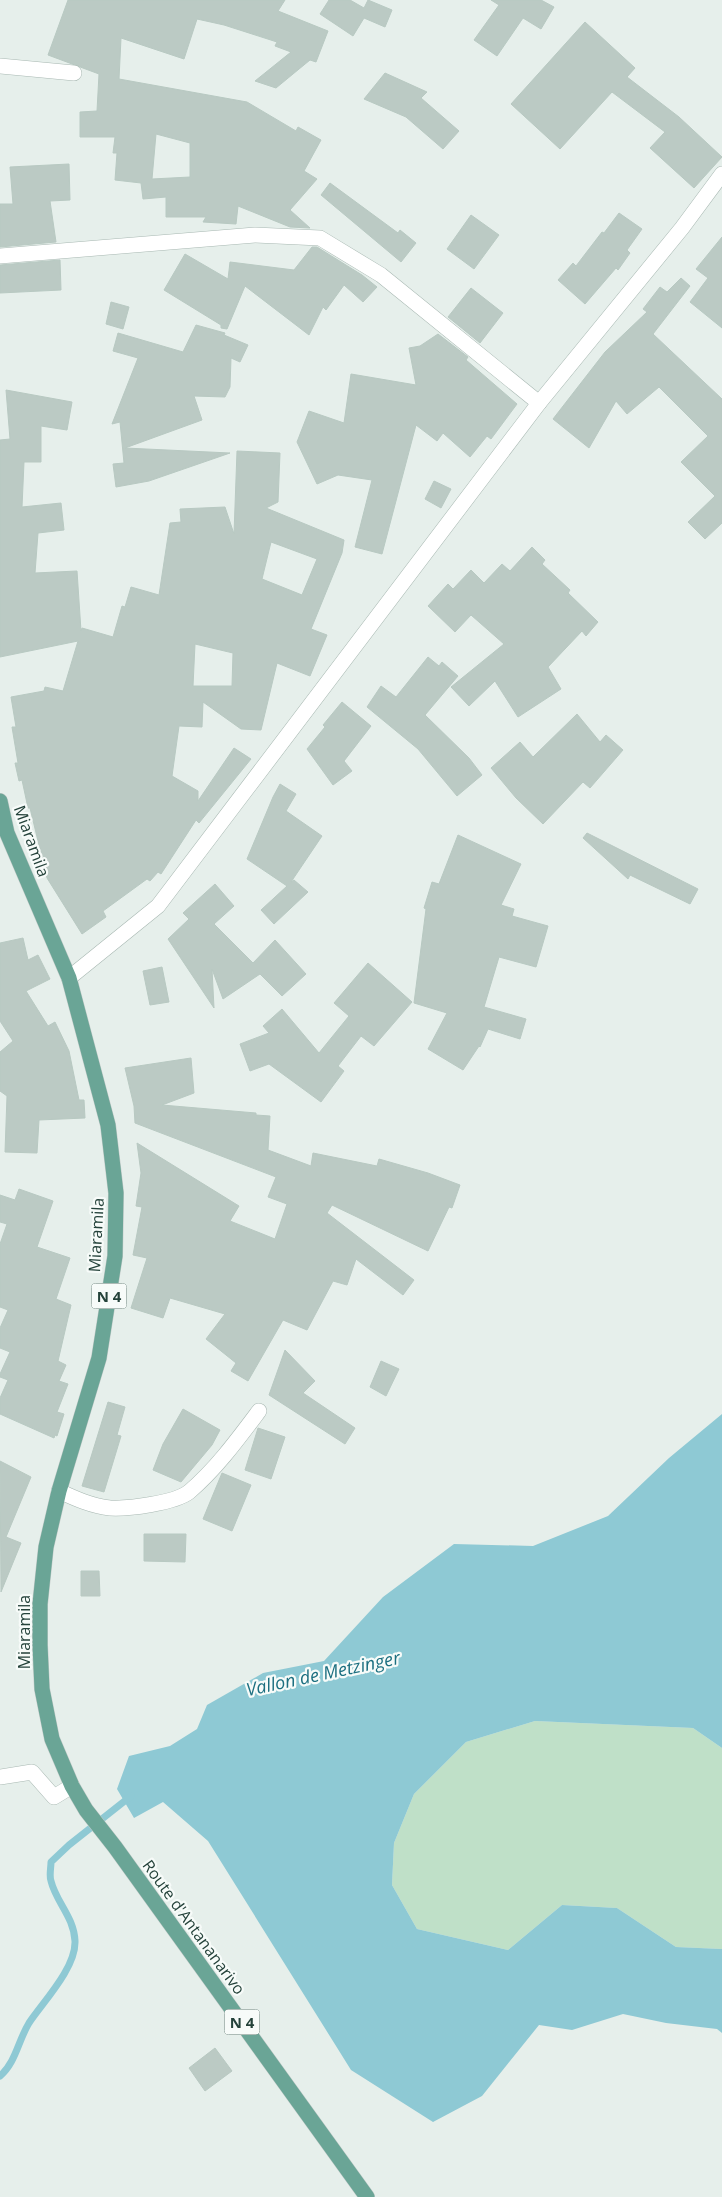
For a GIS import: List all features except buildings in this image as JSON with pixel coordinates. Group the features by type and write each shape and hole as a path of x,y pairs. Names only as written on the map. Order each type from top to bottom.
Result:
{"main road":[{"name":"Miaramila","path":"0,802 7,833 69,978 108,1125 116,1193 115,1256 99,1358 59,1491 46,1547 40,1604 42,1689 52,1739 75,1790"},
{"name":"Route d'Antananarivo","path":"75,1790 86,1810 115,1847 367,2197"}],"street":[{"path":"0,66 74,73"},
{"path":"69,978 158,906 539,403 682,228 722,174"},
{"path":"0,256 254,235 320,238 381,276 539,403"},
{"path":"59,1491 79,1501 111,1508 162,1503 187,1494 233,1446 259,1411"},
{"path":"0,1777 32,1772 54,1797 75,1790"}],"green space":[{"path":"535,1721 693,1728 722,1748 722,1949 676,1947 617,1908 562,1905 508,1950 417,1929 392,1885 394,1843 414,1794 466,1742"}],"water":[{"path":"722,1414 722,1748 693,1728 535,1721 466,1742 414,1794 394,1843 392,1885 417,1929 508,1950 562,1905 617,1908 676,1947 722,1949 722,2033 717,2029 666,2023 623,2014 572,2030 539,2025 482,2096 433,2122 351,2070 208,1841 163,1802 134,1818 117,1789 129,1756 170,1746 197,1729 207,1705 263,1673 324,1661 383,1597 454,1544 533,1546 608,1516 669,1458"}],"waterway":[{"name":"Vallon de Metzinger","path":"0,2076 10,2064 29,2023 65,1973 74,1951 75,1941 72,1924 53,1889 50,1879 51,1862 69,1845 131,1796"}]}
